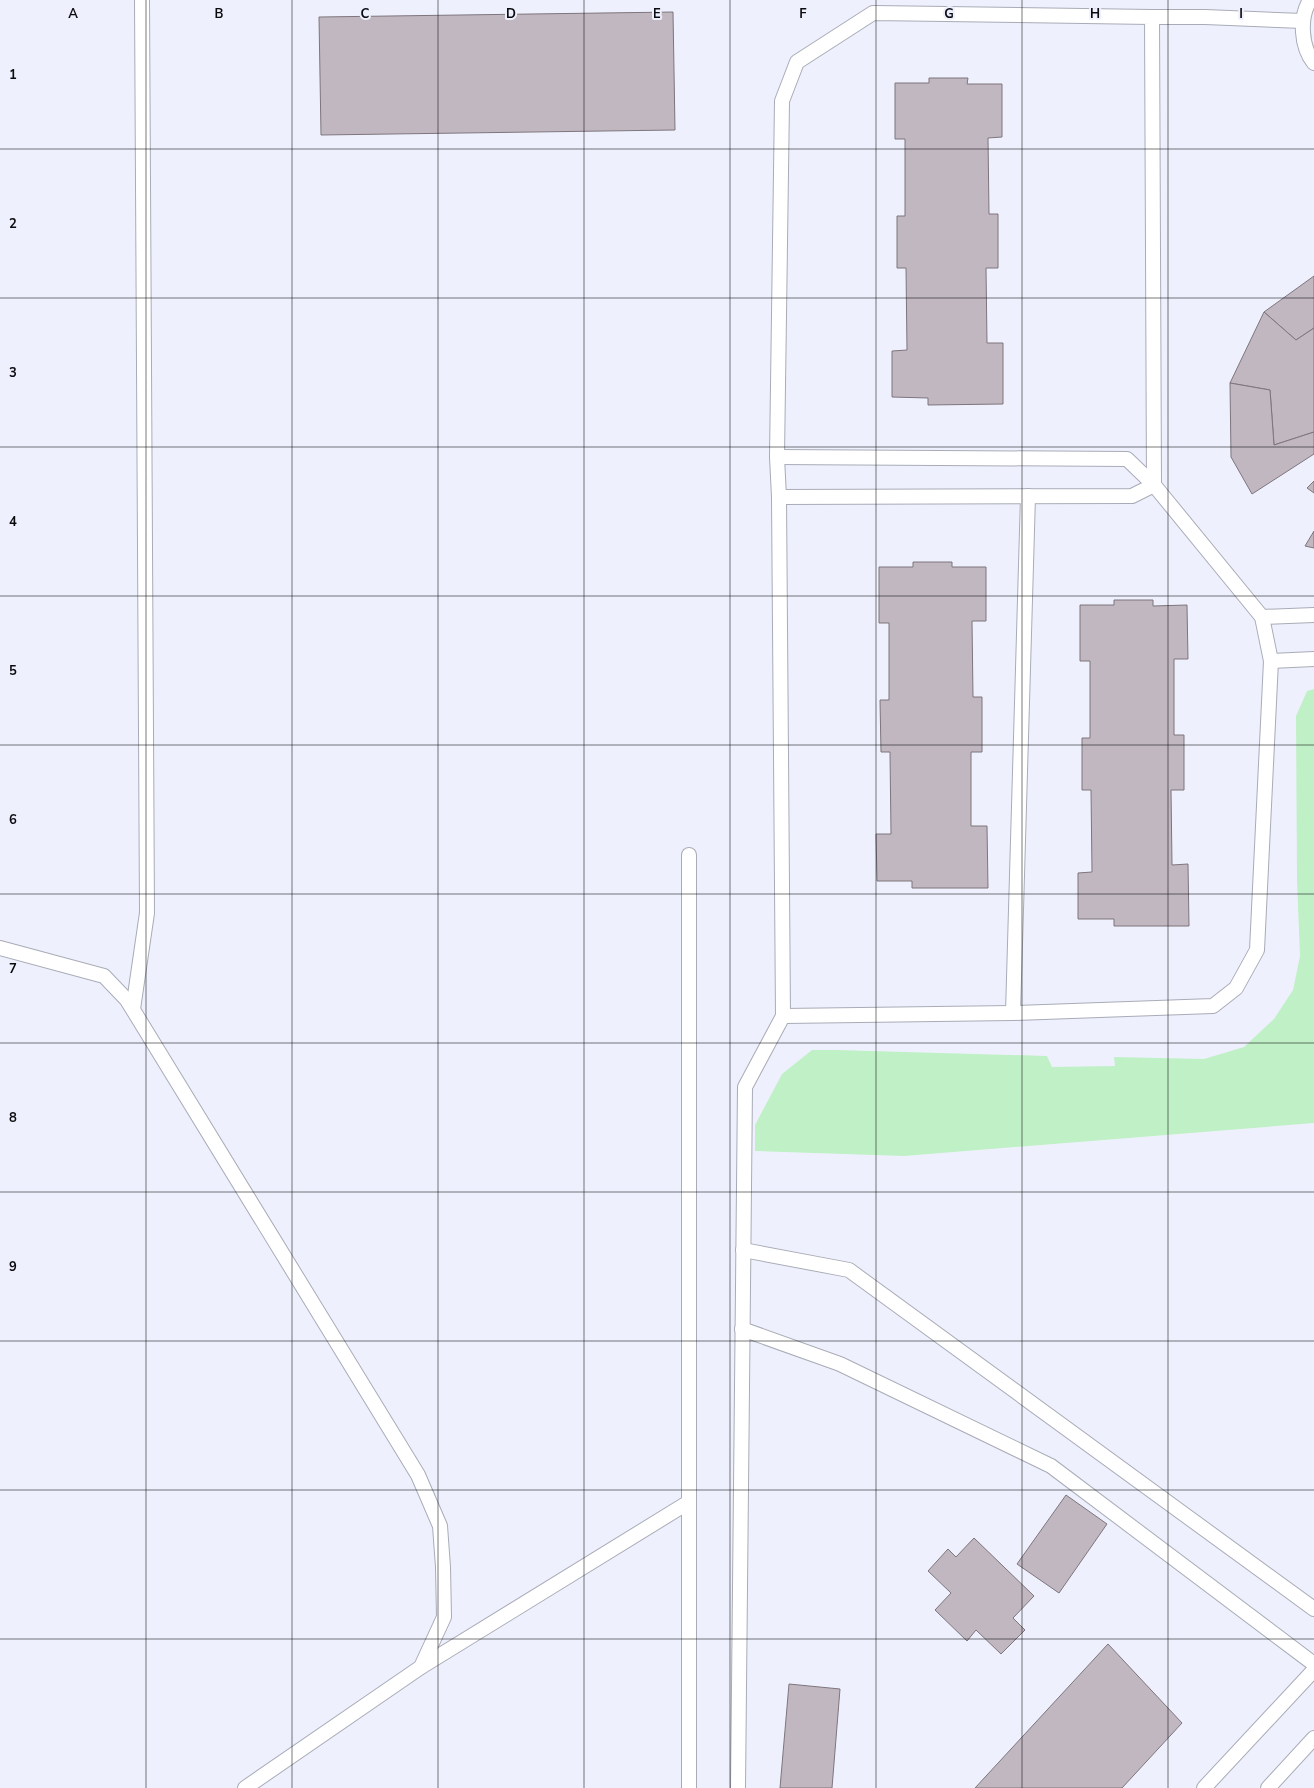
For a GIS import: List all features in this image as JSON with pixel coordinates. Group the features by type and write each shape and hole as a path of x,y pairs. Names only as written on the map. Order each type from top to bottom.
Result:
{"lane":[{"path":"133,1009 147,913 142,0"},
{"path":"1310,0 1303,21 1304,40 1314,63"},
{"path":"738,1788 745,1087 783,1016 779,498 777,457 782,101 797,62 873,14 1205,17 1303,21"},
{"path":"1152,17 1154,485"},
{"path":"777,457 1127,460 1154,485 1262,617 1271,661 1258,950 1236,988 1212,1006 1013,1013 783,1016"},
{"path":"779,498 1132,496 1154,485"},
{"path":"1013,1013 1028,496"},
{"path":"1262,617 1314,615"},
{"path":"1271,661 1314,659"},
{"path":"688,855 689,1788"},
{"path":"0,948 104,976 127,1000 418,1475 440,1526 444,1617 421,1667"},
{"path":"743,1250 849,1270 1314,1609"},
{"path":"742,1329 840,1364 1051,1466 1314,1664"},
{"path":"245,1788 421,1667 689,1502"},
{"path":"1204,1788 1314,1670"},
{"path":"1268,1788 1314,1738"}],"green space":[{"path":"1314,689 1314,1123 904,1156 755,1151 755,1125 782,1074 812,1050 1047,1056 1052,1067 1115,1066 1114,1057 1204,1059 1244,1047 1274,1019 1293,990 1300,956 1297,881 1296,716 1307,691"}],"building":[{"path":"673,12 675,130 321,135 319,17"},
{"path":"929,78 968,78 967,84 1002,84 1002,137 988,138 989,214 998,214 998,268 986,268 987,343 1003,343 1003,404 928,405 928,398 892,397 892,351 907,350 906,268 897,268 897,216 905,216 905,139 895,139 895,83 929,83"},
{"path":"1314,276 1314,328 1296,340 1264,312"},
{"path":"1264,312 1296,340 1314,328 1314,432 1274,445 1270,390 1230,383"},
{"path":"1230,383 1270,390 1274,445 1314,432 1314,454 1252,494 1231,457"},
{"path":"1314,481 1314,493 1307,488"},
{"path":"1314,531 1314,548 1305,546"},
{"path":"913,562 952,562 952,567 986,567 986,621 972,621 973,697 982,697 982,752 971,752 971,826 987,826 988,888 912,888 912,881 877,881 876,834 891,834 890,752 881,752 880,700 889,700 889,623 879,623 879,567 913,567"},
{"path":"1114,600 1153,600 1153,606 1187,605 1188,659 1174,659 1174,735 1184,735 1184,790 1171,790 1172,865 1188,864 1189,926 1114,926 1114,919 1078,919 1078,873 1092,872 1091,790 1082,790 1082,738 1090,738 1090,661 1080,661 1080,605 1114,605"},
{"path":"1066,1495 1107,1524 1059,1593 1017,1564"},
{"path":"974,1538 1034,1596 1013,1618 1025,1630 1001,1654 976,1630 967,1641 935,1610 951,1593 928,1571 948,1549 956,1557"},
{"path":"1108,1644 1182,1723 1122,1788 975,1788"},
{"path":"789,1684 840,1689 832,1788 780,1788"}]}
